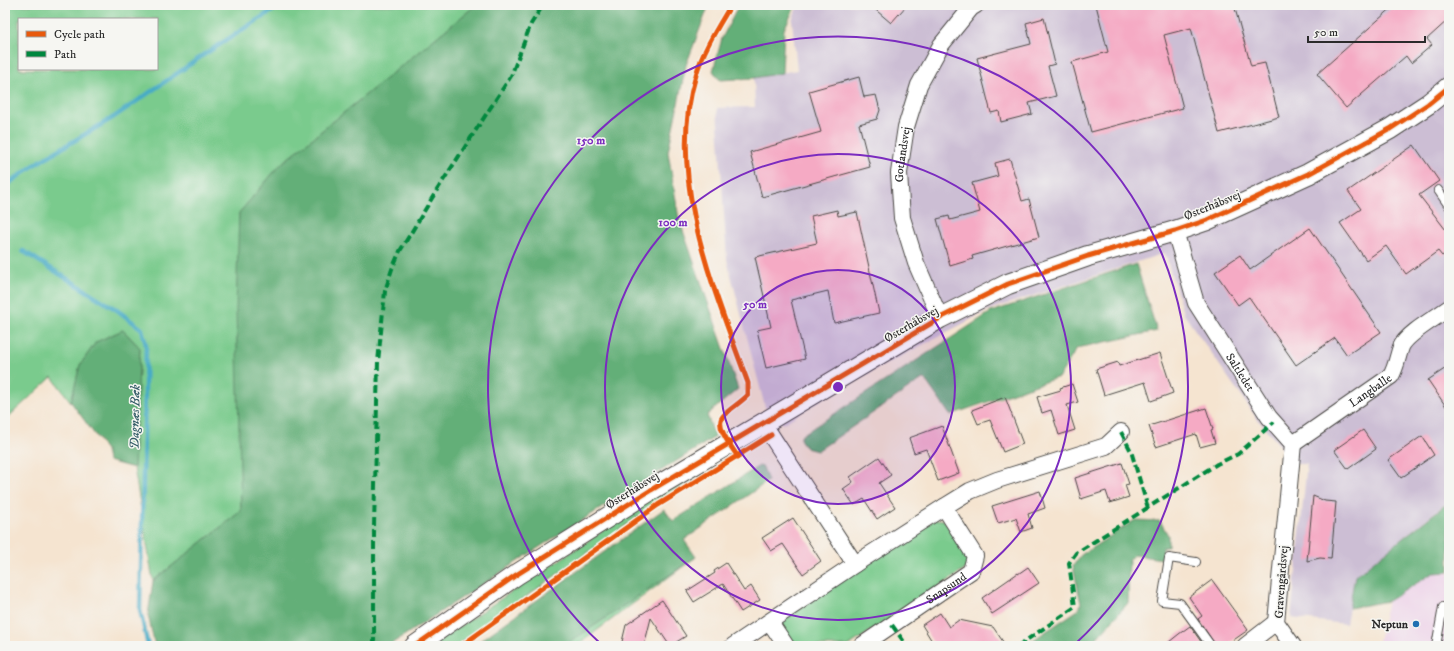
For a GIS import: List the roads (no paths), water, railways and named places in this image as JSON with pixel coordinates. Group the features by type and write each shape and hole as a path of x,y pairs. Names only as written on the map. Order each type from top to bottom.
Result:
{"street":[{"name":"Gotlandsvej","path":"940,318 916,263 902,218 899,173 906,127 919,85 941,45 971,8 976,5"},
{"name":"Østerhåbsvej","path":"415,646 516,575 692,464 940,318 1008,284 1041,271 1207,220 1308,174 1390,129 1428,104 1449,87"},
{"name":"Saltledet","path":"1175,230 1196,303 1269,417 1293,444"},
{"name":"Langballe","path":"1293,444 1308,432 1391,376 1396,366 1401,346 1410,335 1449,308"},
{"path":"763,423 855,564"},
{"path":"733,646 855,564 970,491 997,480 1106,446 1121,432"},
{"name":"Gravengårdsvej","path":"1293,444 1276,622 1293,646"},
{"name":"Snapsund","path":"861,646 971,571 975,556 944,507"},
{"path":"770,622 786,646"},
{"path":"1245,646 1276,622"}],"lane":[{"path":"1438,190 1449,206"},
{"path":"1196,562 1169,558 1162,601 1180,603 1211,646"},
{"path":"1436,646 1443,607"}],"waterway":[{"name":"Dagnæs Bæk","path":"5,186 37,163 114,117 208,52 281,5"},
{"name":"Dagnæs Bæk","path":"23,251 117,310 142,329 146,345 140,610 148,646"}],"place":[{"name":"Neptun","path":"1416,624"}]}
